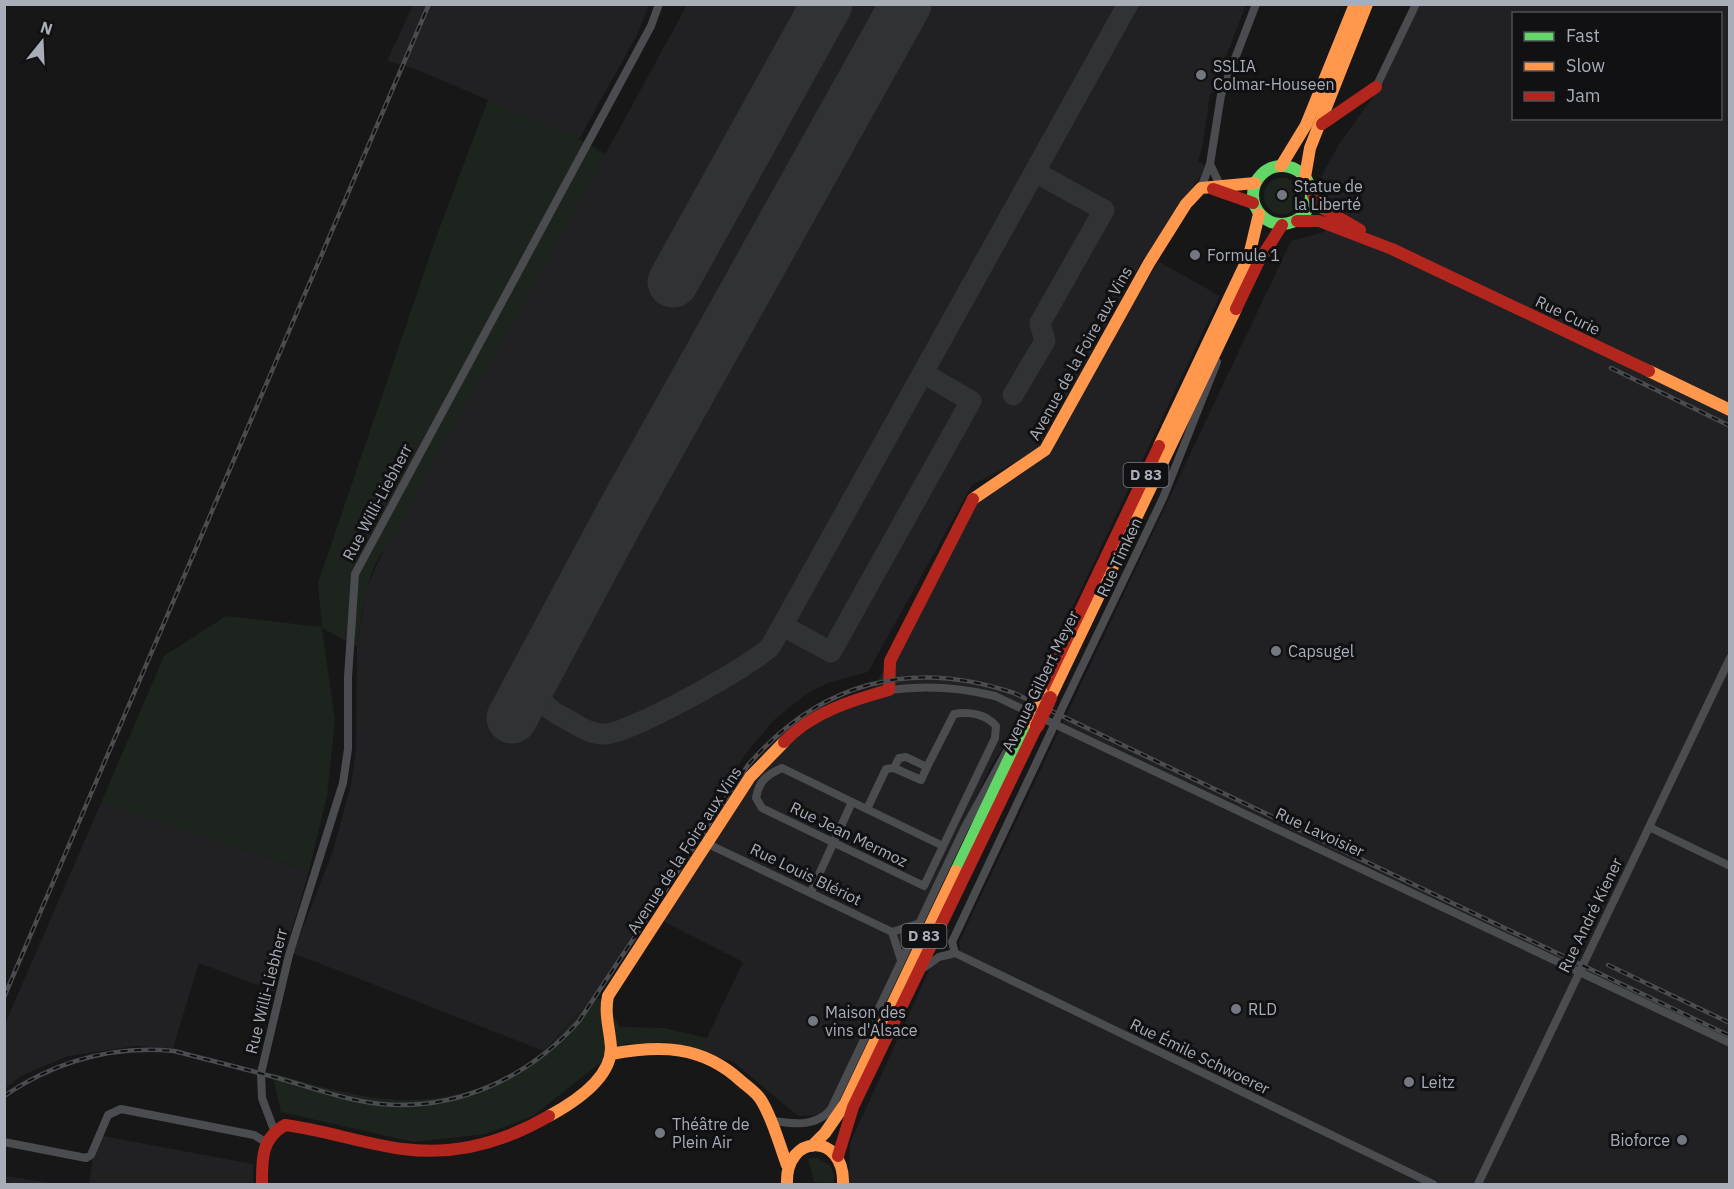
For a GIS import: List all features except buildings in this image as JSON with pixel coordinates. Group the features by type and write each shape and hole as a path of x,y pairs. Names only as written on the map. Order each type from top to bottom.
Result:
{"main road":[{"path":"1281,166 1310,117 1354,4"},
{"path":"1210,187 1256,209 1274,224 1282,225 1297,220 1309,206 1306,159 1367,4"},
{"path":"1317,130 1331,115 1359,100 1376,87"},
{"path":"1256,209 1255,183 1265,171 1281,166 1298,171 1307,182"},
{"name":"Rue Curie","path":"1307,182 1317,205 1392,249 1730,410"},
{"path":"1210,187 1255,183"},
{"name":"Avenue de la Foire aux Vins","path":"611,1054 605,1016 608,996 750,777 791,734 824,713 859,698 889,690 890,661 972,500 990,483 1038,458 1045,450 1149,263 1186,204 1210,187"},
{"name":"Avenue Gilbert Meyer","path":"1046,695 1249,256 1256,209"},
{"name":"Rue Curie","path":"1297,220 1318,221 1392,249"},
{"name":"Avenue Gilbert Meyer","path":"787,1165 825,1133 845,1104 1258,263 1282,225"},
{"name":"Avenue Gilbert Meyer","path":"843,1185 845,1173 838,1156 854,1107 1032,723"},
{"path":"262,1185 264,1141 274,1130 285,1125 301,1126 404,1149 468,1148 493,1143 524,1132 567,1106 605,1070 611,1054 667,1048 706,1057 725,1066 751,1088 760,1099 787,1165 787,1185"},
{"path":"778,1141 805,1148 826,1147 838,1156"}],"street":[{"name":"Rue Willi-Liebherr","path":"274,1130 262,1098 261,1073 289,955 343,783 348,749 348,677 355,574 651,26 659,4"},
{"name":"Avenue de la Foire aux Vins","path":"1210,187 1210,164 1221,95 1256,4"},
{"path":"1376,87 1416,4"},
{"path":"1210,164 1210,187"},
{"name":"Rue Timken","path":"955,953 952,942 1163,498 1216,365 1227,330"},
{"name":"Rue André Kiener","path":"1478,1185 1730,658"},
{"name":"Rue Lavoisier","path":"889,690 920,686 946,687 995,696 1730,1043"},
{"path":"867,809 886,769 894,768 921,780 954,714 964,712 989,718 996,726 996,738 943,846 946,867"},
{"name":"Avenue Gilbert Meyer","path":"769,1120 806,1123 823,1119 831,1109 965,827 1006,748 1032,723"},
{"path":"894,768 899,758 906,757 927,766"},
{"name":"Rue Jean Mermoz","path":"852,802 782,768 768,774 759,784 756,798 762,808 924,886 943,846"},
{"path":"811,892 852,802 943,846"},
{"path":"943,846 965,827"},
{"path":"1649,827 1730,866"},
{"name":"Rue Louis Blériot","path":"706,843 892,932"},
{"path":"902,962 900,950 892,932 920,923"},
{"path":"919,971 939,957 955,953"},
{"name":"Rue Émile Schwoerer","path":"955,953 1433,1185"},
{"path":"4,1142 86,1158 91,1155 108,1115 121,1109 254,1135 264,1141"}],"shaded area":[{"path":"413,5 649,5 638,33 579,139 413,68 387,61"},
{"path":"687,5 1246,5 1219,74 1216,90 1210,94 1202,149 1198,161 1204,165 1201,175 1147,258 1144,257 1037,451 972,485 868,672 828,683 805,695 774,720 746,753 592,999 544,1051 293,953 333,851 351,785 356,749 357,647 366,589 386,545 394,539 431,465 503,341"},
{"path":"1419,5 1729,5 1729,1184 849,1184 850,1143 931,966 960,953 959,942 1291,241 1324,232 1330,203 1321,177 1339,144 1375,94"},
{"path":"488,100 579,139 606,154 503,341 431,465 394,539 377,561 367,589 357,647 322,628 335,720 327,796 309,871 101,803 164,656 226,616 322,627 318,583 438,232"},
{"path":"1282,178 1295,183 1300,196 1295,209 1282,214 1269,209 1264,196 1269,183"},
{"path":"1158,261 1220,296 1014,731 992,764 835,1096 821,1115 798,1116 735,1063 701,1050 743,962 663,921 752,779 796,738 828,716 868,698 973,507 989,487 1043,459"},
{"path":"101,803 309,871 274,991 199,963 173,1048 136,1046 68,1056 21,1076 5,1089 5,1024"},
{"path":"592,999 614,999 612,1015 620,1027 664,1028 707,1038 701,1050 666,1042 624,1044 533,1116 485,1134 414,1142 281,1112 272,1073 352,1094 404,1100 431,1099 487,1085 533,1061"},
{"path":"103,1136 253,1164 253,1184 89,1184 93,1157"},
{"path":"817,1158 830,1165 834,1176 833,1183 814,1182 808,1159"},
{"path":"5,1176 59,1184 5,1184"}],"taxiway":[{"path":"540,665 537,680 539,694 546,706 581,728 605,734 639,723 690,697 741,668 771,646 1128,4"},
{"path":"1013,395 1045,341 1040,323 1104,210 1044,177 1039,172 1039,163"},
{"path":"783,626 831,652 971,401 923,373"}],"runway":[{"path":"673,282 827,4"},
{"path":"512,718 624,509 906,4"}],"railway":[{"path":"4,997 429,4"},
{"path":"1611,368 1730,426"},
{"path":"4,1096 44,1073 85,1058 106,1053 151,1050 174,1051 369,1103 410,1105 437,1102 464,1096 490,1086 538,1059 579,1021 748,765 776,737 805,714 837,697 869,685 904,679 939,678 976,683 1014,693 1730,1036"},
{"path":"1608,965 1730,1023"}],"traffic: fast":[{"path":"1276,166 1288,166 1303,174 1311,189 1311,195 1311,201 1303,216 1288,224 1276,224 1261,216 1253,201 1253,189 1261,174 1276,166"},
{"path":"956,871 1027,721"}],"traffic: slow":[{"path":"1281,166 1306,125 1355,4"},
{"path":"1305,177 1310,148 1367,4"},
{"path":"973,499 1045,450 1149,263 1186,204 1201,188 1255,183"},
{"path":"1159,446 1249,256 1259,214"},
{"path":"1050,698 1236,309"},
{"path":"1649,371 1730,410"},
{"path":"1027,721 1041,693"},
{"path":"549,1116 589,1089 605,1070 611,1048 607,1016 608,996 750,777 784,742"},
{"path":"812,1146 825,1133 845,1104 956,871"},
{"path":"611,1054 646,1049 680,1051 696,1054 726,1069 761,1100 787,1165"},
{"path":"787,1184 789,1167 795,1155 804,1148 815,1145 826,1148 835,1155 841,1167 843,1184"}],"traffic: jam":[{"path":"1322,124 1376,87"},
{"path":"1310,187 1317,205 1360,230"},
{"path":"1213,189 1253,203"},
{"path":"1297,221 1319,221 1392,249 1649,371"},
{"path":"1236,309 1258,263 1282,225"},
{"path":"1041,693 1159,446"},
{"path":"784,742 819,715 847,703 889,690 890,661 973,499"},
{"path":"1037,726 1050,698"},
{"path":"838,1156 853,1107 1037,726"},
{"path":"262,1184 264,1150 271,1137 285,1125 388,1147 422,1151 479,1145 515,1133 549,1116"}],"place":[{"name":"SSLIA Colmar-Houseen","path":"1201,75"},
{"name":"Statue de la Liberté","path":"1282,195"},
{"name":"Formule 1","path":"1195,255"},
{"name":"Capsugel","path":"1276,651"},
{"name":"RLD","path":"1236,1009"},
{"name":"Maison des vins d'Alsace","path":"813,1021"},
{"name":"Leitz","path":"1409,1082"},
{"name":"Théâtre de Plein Air","path":"660,1133"},
{"name":"Bioforce","path":"1682,1140"}]}
